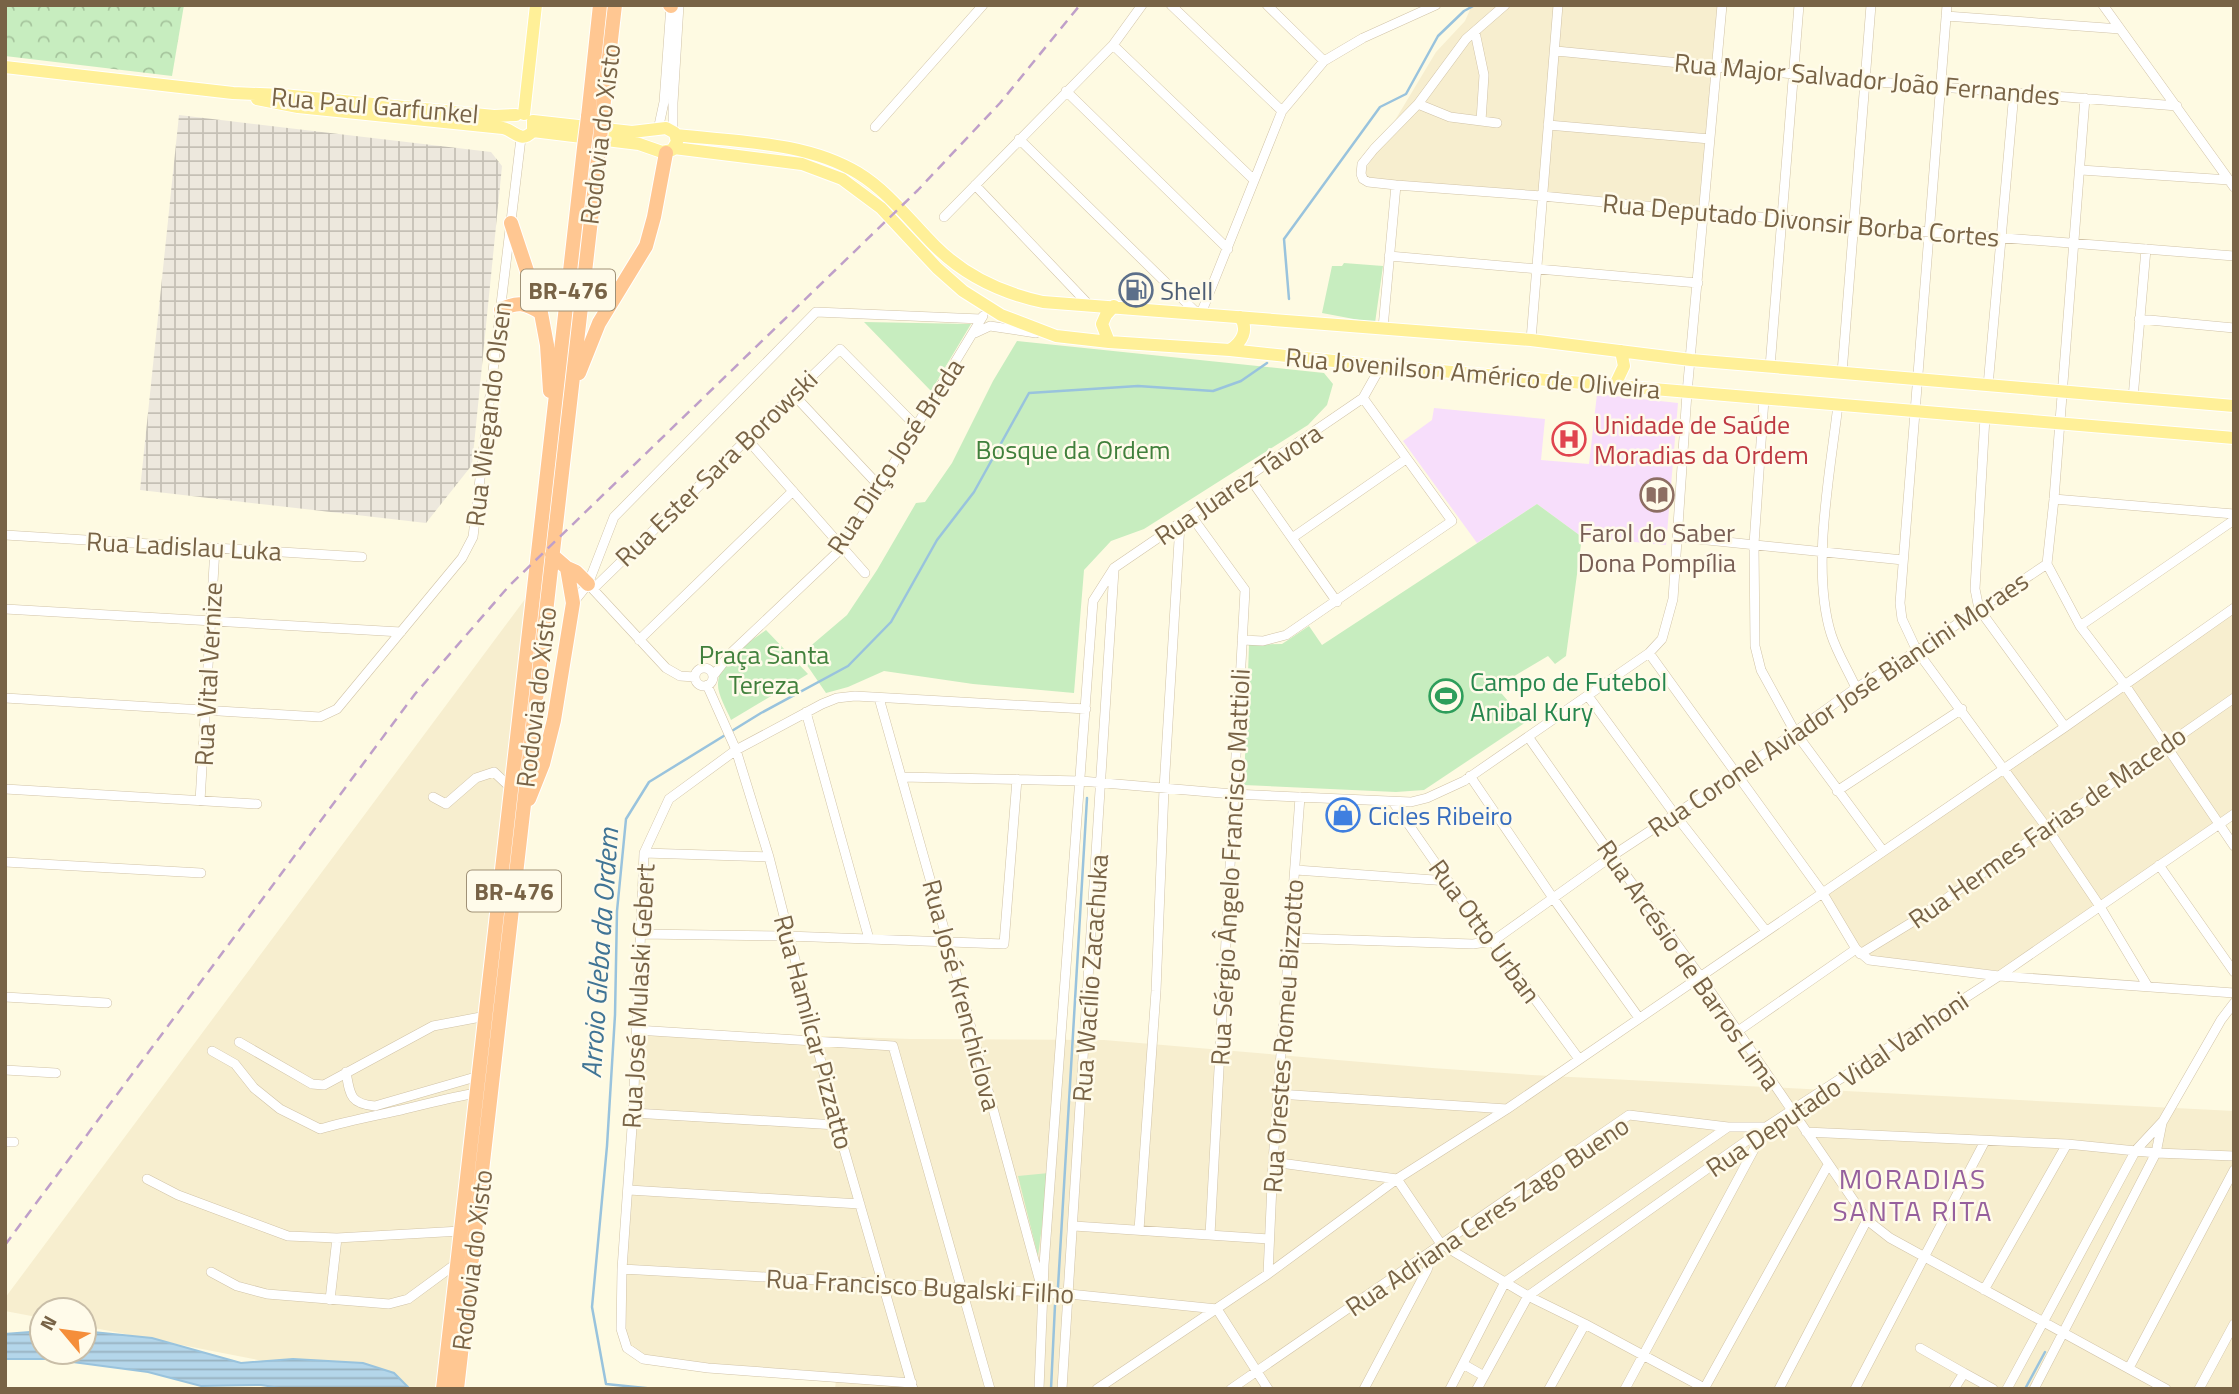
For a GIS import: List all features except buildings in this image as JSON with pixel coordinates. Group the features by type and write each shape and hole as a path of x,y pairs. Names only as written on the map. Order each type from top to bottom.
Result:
{"highway":[{"name":"Rodovia do Xisto","path":"595,117 600,5"},
{"name":"Rodovia do Xisto","path":"443,1389 552,433 595,117 615,5"},
{"path":"571,394 599,323 646,246 669,143"},
{"name":"Rodovia do Xisto","path":"457,1389 571,394 591,149"},
{"path":"511,223 541,313 547,345 552,433"},
{"path":"501,310 520,303 530,305 541,313"},
{"path":"552,555 591,586"},
{"path":"523,817 543,764 554,720 573,603 567,568"}],"main road":[{"name":"Rua Wiegando Olsen","path":"523,125 536,5"},
{"name":"Rua Paul Garfunkel","path":"5,67 233,93 286,105 503,128 523,125 632,132 666,128 669,143"},
{"name":"Rua Paul Garfunkel","path":"523,125 631,143 800,151 849,169 880,189 935,246 960,267 1007,293"},
{"path":"658,130 652,141 669,143"},
{"name":"Rua Paul Garfunkel","path":"669,143 802,164 842,179 881,208 984,313 1056,336"},
{"name":"Rua Jovenilson Américo de Oliveira","path":"1007,293 1043,302 1091,307 1114,306 1200,316 1531,340 1690,360 2234,406"},
{"path":"1109,342 1102,324 1114,306"},
{"path":"1230,350 1240,343 1244,333 1244,322 1240,317"},
{"name":"Rua Jovenilson Américo de Oliveira","path":"1056,336 1687,393 2234,438"},
{"path":"1615,385 1624,366 1621,351"}],"street":[{"path":"875,127 983,5"},
{"path":"944,217 1113,45 1143,5"},
{"path":"1171,5 1282,111"},
{"path":"1267,5 1324,61"},
{"path":"1497,123 1450,117 1418,104 1455,52 1505,5"},
{"path":"1531,340 1558,5"},
{"path":"901,777 1081,781 1233,794 1411,802 1427,798 1470,776 1530,738 1649,653 1662,639 1673,599 1687,393 1722,5"},
{"path":"1770,367 1798,5"},
{"path":"1842,373 1871,5"},
{"path":"1947,5 1913,411 1899,603 1902,619 1917,650 2047,828 2099,905 2147,985"},
{"path":"2103,5 2231,184"},
{"path":"658,130 664,102 674,6"},
{"path":"669,143 674,6"},
{"path":"1019,139 1200,316 1282,111 1324,61 1363,38 1430,7"},
{"path":"1946,16 2120,29"},
{"path":"1475,32 1485,75 1481,121"},
{"path":"1113,45 1254,180"},
{"name":"Rua Major Salvador João Fernandes","path":"1556,51 1866,81 2177,106"},
{"path":"1066,91 1228,249"},
{"path":"1988,386 2014,92"},
{"path":"2085,98 2047,564 2080,626 2125,685 2234,846"},
{"name":"Rua Deputado Divonsir Borba Cortes","path":"1418,104 1362,164 1361,174 1368,182 1853,226 2234,256"},
{"name":"Rua Wiegando Olsen","path":"205,710 320,717 337,709 461,558 473,537 523,125"},
{"path":"1549,125 1710,139"},
{"path":"2081,170 2231,184"},
{"path":"1383,328 1396,185"},
{"path":"975,186 1091,307"},
{"path":"2133,397 2146,249"},
{"path":"1390,256 1698,283"},
{"path":"573,603 591,586 614,517 816,312 984,313"},
{"name":"Rua Dirço José Breda","path":"713,676 730,654 843,547 984,313"},
{"path":"2139,319 2234,328"},
{"name":"Rua Jovenilson Américo de Oliveira","path":"969,339 990,326 1056,336"},
{"name":"Rua Ester Sara Borowski","path":"591,586 840,349 917,427"},
{"name":"Rua Juarez Távora","path":"1093,601 1114,568 1363,398 1381,366"},
{"path":"793,394 881,488"},
{"path":"1242,640 1263,640 1286,635 1452,522 1363,398"},
{"path":"1764,399 1754,544 1755,646 1761,670 1795,732 1883,851"},
{"path":"1838,405 1822,551 1827,616 1832,636 1856,688"},
{"path":"1985,417 1975,589 1979,609 2065,727"},
{"path":"746,438 865,573"},
{"path":"1292,538 1406,459"},
{"path":"1250,477 1337,602"},
{"path":"639,640 793,491"},
{"path":"2054,499 2234,514"},
{"name":"Rua Sérgio Ângelo Francisco Mattioli","path":"1192,517 1245,590 1210,1235"},
{"path":"2080,626 2234,520"},
{"path":"1139,1230 1156,991 1164,789 1181,524"},
{"name":"Rua Ladislau Luka","path":"5,536 362,557"},
{"path":"1678,537 1903,560"},
{"name":"Rua Vital Vernize","path":"200,801 215,548"},
{"name":"Rua Coronel Aviador José Biancini Moraes","path":"1493,941 1612,856 1735,775 1856,688 2047,564"},
{"name":"Rua Wacílio Zacachuka","path":"1062,1389 1114,568"},
{"path":"591,586 672,673 695,677"},
{"name":"Rua Wacílio Zacachuka","path":"1040,1389 1043,1293 1093,601"},
{"path":"1097,1389 1268,1274 1397,1180 1507,1109 2234,608"},
{"path":"5,609 401,632"},
{"path":"1649,653 1822,892 1858,951 1869,960 1999,976 2234,993"},
{"name":"Rua Dirço José Breda","path":"702,668 730,654"},
{"path":"702,668 711,670 713,676 712,682 707,685 699,684 695,677 697,671 702,668"},
{"name":"Rua Hamilcar Pizzatto","path":"707,685 736,748 769,857 837,1125 913,1386"},
{"name":"Rua José Mulaski Gebert","path":"913,1386 708,1368 643,1359 627,1348 621,1329 622,1269 629,1190 644,853 669,799 736,748 837,698 855,696 1086,709"},
{"path":"1588,696 1676,816 1766,931"},
{"path":"5,698 205,710"},
{"name":"Rua José Krenchiclova","path":"879,698 1043,1293"},
{"name":"Rua Hermes Farias de Macedo","path":"1738,1031 1858,951 1914,921 2234,698"},
{"path":"1837,791 1962,709"},
{"path":"806,712 869,939"},
{"name":"Rua Arcésio de Barros Lima","path":"1530,738 1700,976 1867,1220 1890,1238 1923,1257 2166,1389"},
{"path":"433,797 446,804 476,779 494,772 511,788"},
{"path":"1470,776 1639,1018"},
{"path":"640,934 1004,944 1017,779"},
{"path":"5,789 257,804"},
{"name":"Rua Orestes Romeu Bizzotto","path":"1268,1274 1273,1162 1300,797"},
{"name":"Rua Otto Urban","path":"1393,802 1579,1059"},
{"name":"Rua Deputado Vidal Vanhoni","path":"1477,1389 1528,1296 1792,1110 1999,976 2234,814"},
{"path":"644,853 769,857"},
{"path":"5,862 201,873"},
{"path":"2159,864 2234,972"},
{"path":"1296,870 1448,881"},
{"path":"1291,938 1473,944 1493,941"},
{"path":"5,997 107,1003"},
{"path":"2007,1389 2136,1150 2163,1121 2221,1020 2234,1003"},
{"path":"239,1042 312,1084 324,1085 433,1026 485,1016"},
{"path":"636,1031 893,1046 990,1389"},
{"path":"212,1051 235,1064 254,1087 280,1109 320,1129 441,1098 477,1093"},
{"path":"5,1070 56,1073"},
{"path":"346,1072 349,1090 355,1100 360,1105 375,1106 479,1076"},
{"path":"1278,1094 1507,1109"},
{"path":"633,1113 837,1125"},
{"name":"Rua Adriana Ceres Zago Bueno","path":"1231,1389 1629,1115 1728,1127 1766,1128"},
{"path":"2034,1389 2156,1153 2163,1121"},
{"path":"1741,1126 1747,1142"},
{"name":"Rua Deputado Vidal Vanhoni","path":"1450,1389 1505,1282 1728,1127"},
{"path":"1625,1389 1766,1128"},
{"path":"1806,1132 2067,1144 2156,1153 2234,1156"},
{"path":"1855,1389 1986,1141"},
{"path":"1984,1290 2067,1144"},
{"path":"1273,1162 1397,1180"},
{"path":"1397,1180 1437,1246 1705,1389 1828,1166"},
{"path":"2129,1368 2234,1170"},
{"path":"147,1179 178,1195 288,1236 337,1238 461,1231"},
{"path":"629,1190 860,1204"},
{"path":"1779,1389 1867,1220"},
{"path":"1074,1226 1269,1239"},
{"path":"330,1300 337,1238"},
{"path":"1364,1389 1437,1246"},
{"path":"211,1272 237,1286 267,1294 389,1304 408,1299 457,1263"},
{"name":"Rua Francisco Bugalski Filho","path":"622,1269 1069,1294 1217,1309"},
{"path":"1217,1309 1268,1389"},
{"path":"1549,1389 1585,1324"},
{"path":"2199,1389 2230,1339 2234,1324"},
{"path":"1920,1348 1993,1389"},
{"path":"1464,1364 1484,1376"},
{"path":"1954,1389 1964,1373"}],"shaded area":[{"path":"1472,5 1727,5 1702,213 1358,182 1436,52 1465,21"},
{"path":"179,115 491,152 502,166 472,465 426,523 140,490"},
{"path":"1597,394 1678,403 1666,545 1582,537 1537,504 1477,543 1403,441 1432,420 1434,408 1545,419 1541,460 1589,464"},
{"path":"534,587 443,1389 407,1389 98,1329 98,1296 28,1296 28,1315 5,1311 5,1298"},
{"path":"2234,611 2234,812 2001,971 1867,958 1823,892"},
{"path":"636,1030 911,1039 1104,1040 1532,1075 2234,1111 2234,1389 835,1389 836,1380 642,1358 629,1349 624,1334"}],"green space":[{"path":"5,5 184,5 172,76 5,56"},
{"path":"1344,263 1383,266 1375,323 1322,313 1332,266 1342,266"},
{"path":"864,322 971,324 931,391"},
{"name":"Bosque da Ordem","path":"1017,341 1324,373 1333,384 1327,405 1308,425 1144,529 1111,541 1084,570 1074,693 973,684 884,671 848,687 826,693 800,655 847,615 916,503 925,502 952,463 993,381"},
{"path":"1537,504 1582,537 1566,656 1555,664 1548,656 1496,687 1526,722 1424,790 1396,792 1244,785 1249,645 1282,644 1309,626 1322,645"},
{"name":"Praça Santa Tereza","path":"766,630 808,674 731,720 719,692 720,675 736,652"},
{"path":"1049,1173 1038,1256 1018,1176"}],"water":[{"path":"28,1332 28,1359 5,1359 5,1334"},
{"path":"98,1332 152,1338 241,1363 293,1359 363,1363 394,1373 410,1389 201,1386 148,1372 98,1365"}],"waterway":[{"name":"Arroio Gleba da Ordem","path":"1289,299 1284,239 1380,107 1406,94 1438,36 1464,11 1475,5"},
{"name":"Arroio Gleba da Ordem","path":"655,1389 606,1384 592,1307 607,1146 615,1015 617,911 626,819 649,782 761,713 848,666 891,622 937,540 974,492 1029,393 1138,386 1213,391 1241,381 1267,363"},
{"path":"1058,1287 1087,798"},
{"path":"1051,1389 1055,1305"},
{"path":"2025,1389 2045,1352"}],"railway":[{"path":"5,1245 415,694 509,586 918,190 1000,103 1080,5"}],"place":[{"name":"Shell","path":"1136,290"},
{"name":"Unidade de Saúde Moradias da Ordem","path":"1569,439"},
{"name":"Farol do Saber Dona Pompília","path":"1657,495"},
{"name":"Campo de Futebol Anibal Kury","path":"1446,696"},
{"name":"Cicles Ribeiro","path":"1343,815"}],"district":[{"name":"MORADIAS SANTA RITA","path":"1913,1194"}]}
